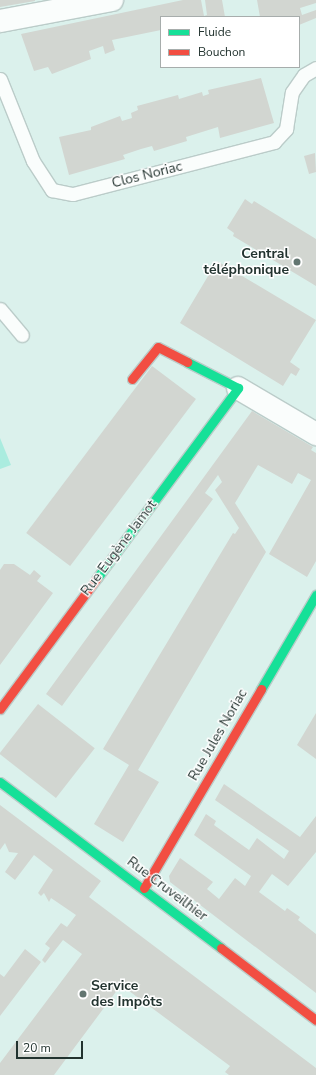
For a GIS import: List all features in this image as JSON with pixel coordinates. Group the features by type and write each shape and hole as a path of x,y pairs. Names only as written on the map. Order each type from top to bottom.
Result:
{"street":[{"path":"0,21 112,0"},
{"path":"132,379 158,346 238,388 316,434"},
{"name":"Rue Eugène Jamot","path":"0,709 238,388"},
{"name":"Rue Jules Noriac","path":"144,888 316,595"},
{"name":"Rue Cruveilhier","path":"0,782 144,888 316,1020"}],"lane":[{"name":"Clos Noriac","path":"0,79 33,161 52,190 73,194 274,142 286,129 292,92 304,75 316,68"},
{"path":"0,310 22,334"}],"green space":[{"path":"0,438 11,465 0,469"}],"building":[{"path":"0,0 35,0 35,1 0,7"},
{"path":"183,0 201,0 204,16 160,16 160,30 112,40 115,50 105,54 103,46 89,51 91,59 52,74 48,67 34,71 21,34"},
{"path":"205,0 222,0 225,16 204,16 207,15"},
{"path":"257,0 316,0 316,3 300,8 302,15 316,10 316,18 300,25 300,16 260,16"},
{"path":"261,78 274,123 220,138 218,127 186,137 187,141 154,151 152,146 141,149 123,155 125,159 69,175 59,137 91,130 91,127 120,116 122,121 132,118 131,113 138,110 137,106 178,95 179,99 202,92 203,96 209,94 208,90"},
{"path":"315,153 316,172 309,174 304,156"},
{"name":"Central téléphonique","path":"245,199 252,204 254,201 316,239 316,286 233,236 234,233 227,228"},
{"path":"217,261 316,320 290,362 300,369 296,376 291,373 283,386 180,323"},
{"path":"152,366 196,399 70,566 26,533"},
{"path":"252,411 313,447 311,450 316,453 316,561 307,577 269,554 311,480 298,473 292,484 258,465 235,503 266,552 138,770 159,782 123,842 94,824 129,765 103,749 233,533 235,534 239,528 215,490 222,482 218,475 205,493 213,499 62,706 46,694"},
{"path":"4,564 14,564 30,575 34,570 41,576 37,581 53,593 0,665 0,570"},
{"path":"38,704 95,748 56,798 0,754"},
{"path":"316,713 316,759 297,745"},
{"path":"224,784 300,837 316,816 316,852 288,886 272,874 259,892 285,911 287,908 300,917 298,920 316,934 316,993 170,882 169,876 180,858 213,882 207,889 219,899 235,878 245,886 251,876 194,835 206,814 216,821 214,825 249,850 257,838 284,859 289,851 215,800"},
{"path":"0,805 101,881 89,897 316,1068 316,1075 229,1075 225,1072 230,1066 121,985 54,1075 0,1075 0,1063 82,954 63,940 45,963 42,960 50,948 45,944 51,936 61,923 67,927 76,915 51,898 49,902 44,893 41,896 38,893 53,870 34,855 15,880 5,872 18,853 9,852 5,843 0,850"},
{"path":"25,949 41,962 0,1016 0,974 4,977"}],"traffic: fast":[{"path":"97,578 238,388 187,362"},
{"path":"261,689 316,595"},
{"path":"0,782 221,948"}],"traffic: jam":[{"path":"132,379 158,347 187,362"},
{"path":"0,709 97,578"},
{"path":"144,888 261,689"},
{"path":"221,948 316,1020"}],"place":[{"name":"Central téléphonique","path":"297,262"},
{"name":"Service des Impôts","path":"83,994"}]}
